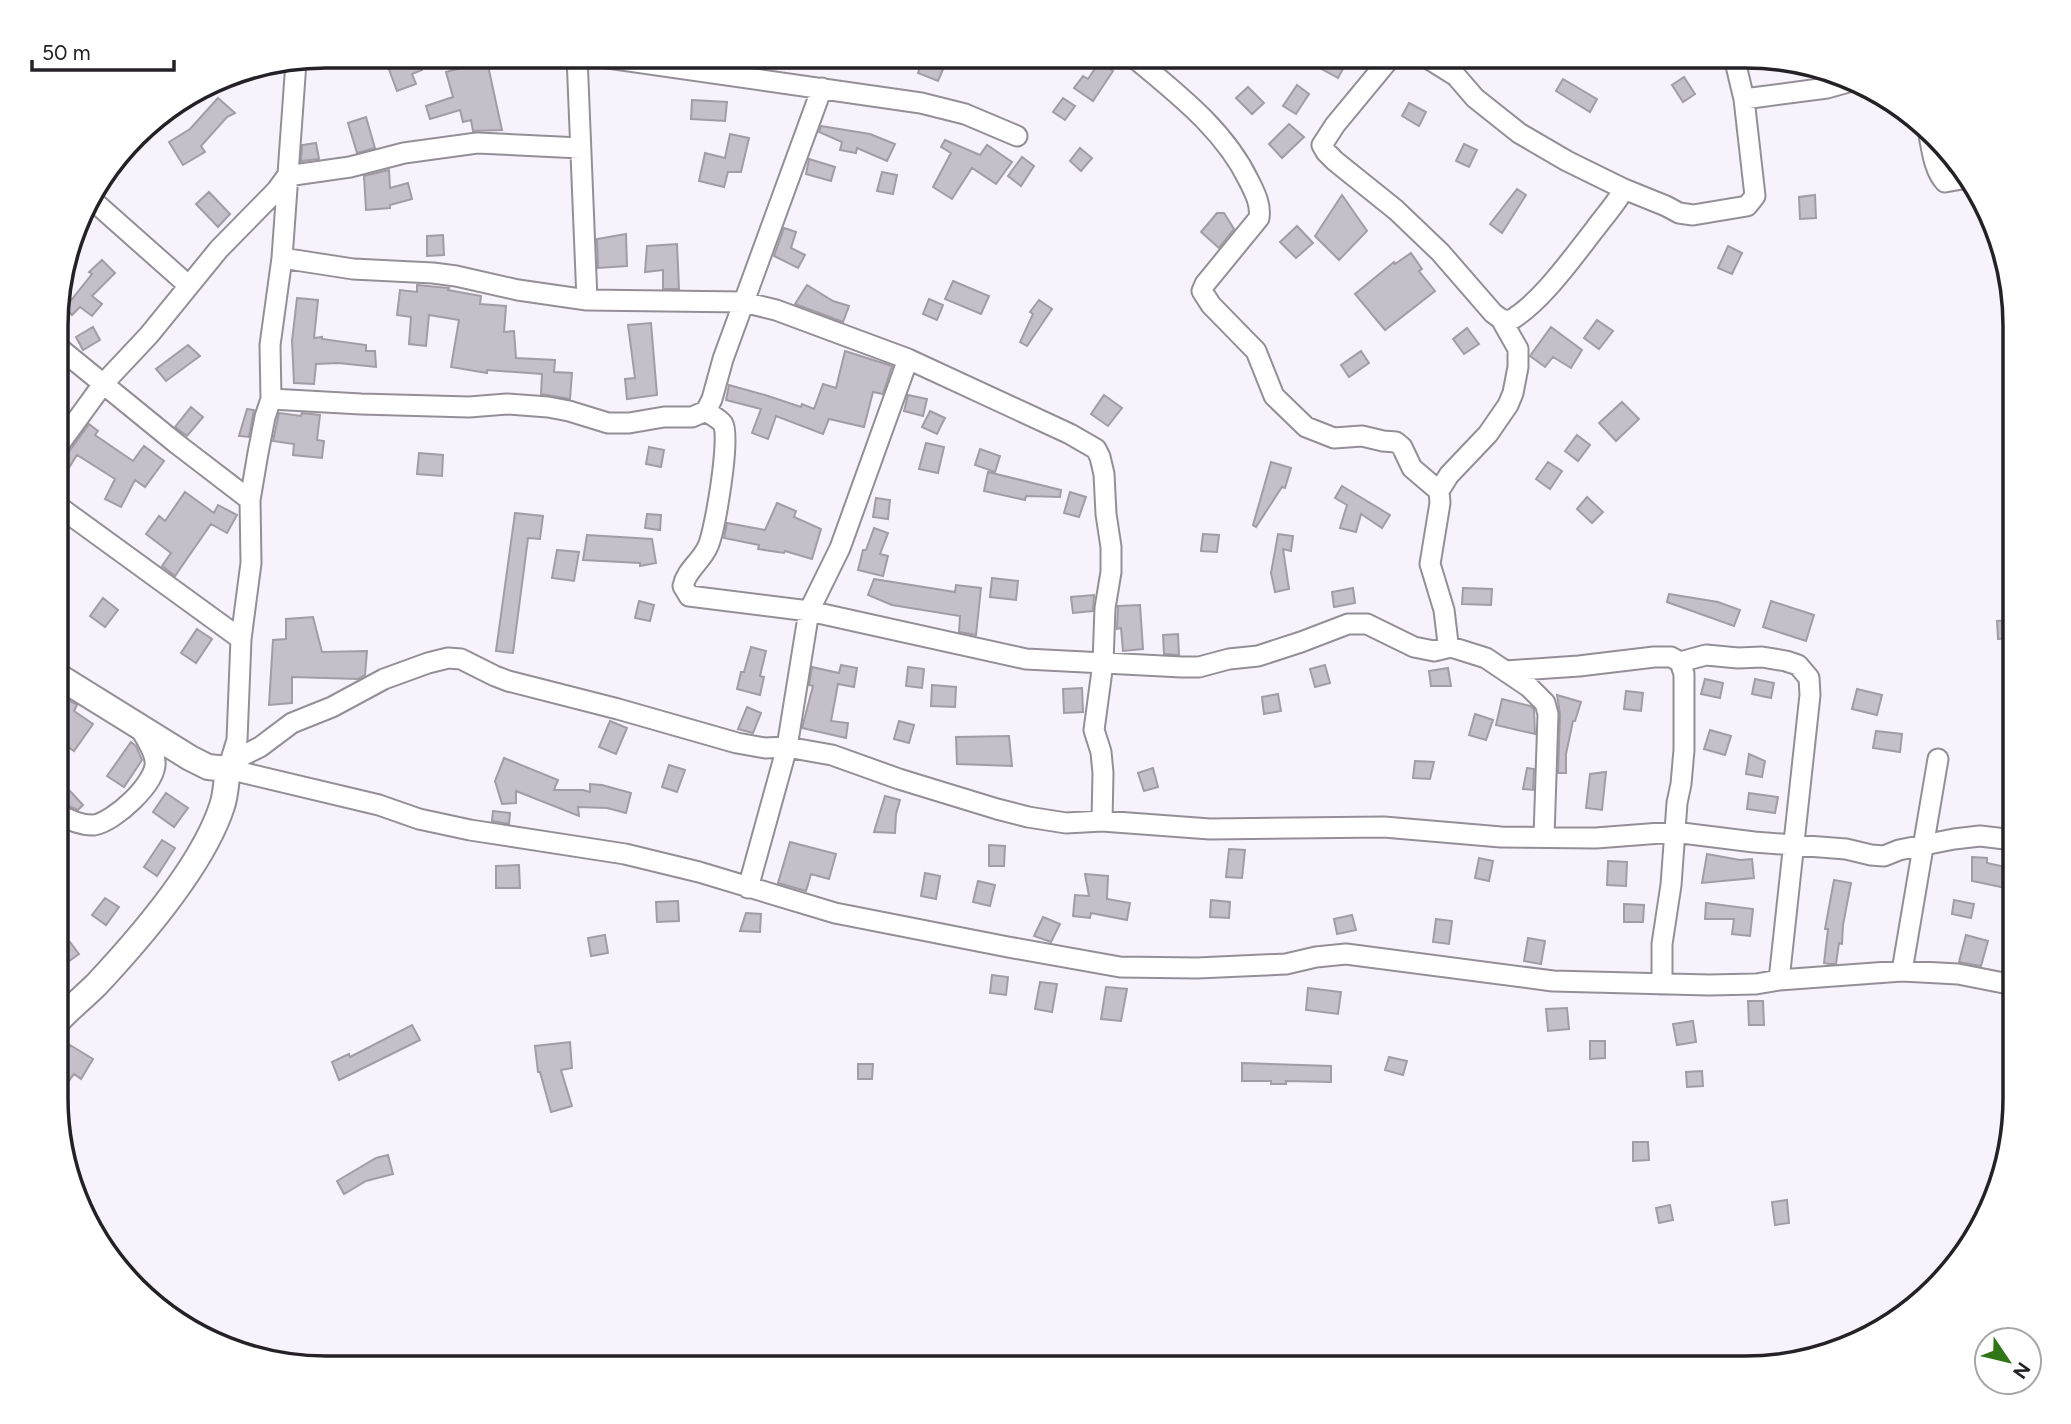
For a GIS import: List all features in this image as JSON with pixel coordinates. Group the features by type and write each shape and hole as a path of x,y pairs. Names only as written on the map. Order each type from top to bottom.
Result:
{"street":[{"path":"577,68 587,300"},
{"path":"680,68 921,103 965,114 1017,136"},
{"path":"1146,68 1189,104 1227,144 1240,163 1260,209 1259,218 1205,284 1202,291 1211,305 1256,351 1274,396 1306,427 1334,438 1362,436 1382,442 1396,442 1402,447 1412,468 1439,491"},
{"path":"1382,68 1322,145 1335,161 1396,210 1440,252 1501,319 1508,321 1520,315 1558,275 1616,204 1624,189"},
{"path":"1443,68 1456,76 1475,98 1519,133 1567,161 1624,189 1679,214 1693,215 1747,206 1755,196 1744,99 1737,68"},
{"path":"68,1010 83,999 158,913 191,868 222,805 237,740 242,639 251,563 250,500 260,441 271,399 270,345 282,258 295,70"},
{"path":"1744,99 1837,85"},
{"path":"271,399 469,407 508,404 535,406 569,411 608,424 664,417 692,417 706,411 822,88"},
{"path":"68,432 103,384 149,335 239,226 265,203 287,176 350,167 404,153 477,143 580,148"},
{"path":"1933,150 1942,179 1950,182 1957,180"},
{"path":"98,206 188,285"},
{"path":"282,258 353,269 456,276 518,290 587,300 743,302 776,310 908,359 1070,434 1096,449 1104,474 1111,547 1103,663 1094,730 1101,752 1103,773 1102,821"},
{"path":"1451,647 1448,643 1444,610 1430,564 1440,503 1439,491 1449,475 1488,434 1513,393 1518,349 1501,319"},
{"path":"68,354 250,500"},
{"path":"748,888 787,747 809,611 840,548 908,359"},
{"path":"706,411 723,424 727,436 726,452 713,532 707,548 684,580 683,586 689,596 809,611 1026,659 1199,667 1229,659 1258,656 1348,624 1367,624 1414,647 1434,651 1451,647 1473,653 1507,671 1530,687 1545,703 1548,714 1544,837"},
{"path":"68,513 242,639"},
{"path":"1680,662 1706,655 1762,657 1798,665 1809,678 1810,695 1779,980"},
{"path":"1507,671 1654,657 1671,657 1680,662 1684,674 1685,750 1662,944 1662,984"},
{"path":"229,766 292,723 332,707 384,679 448,658 461,659 508,681 737,743 765,748 787,747 832,755 941,792 1028,817 1066,822 1102,821 1210,829 1384,827 1500,837 1596,838 1674,832 1846,849 1884,856 1954,839 1980,836 2003,839"},
{"path":"68,682 208,767 229,766 379,805 419,819 470,830 625,854 699,872 835,914 1120,967 1197,968 1286,964 1346,954 1553,981 1756,984 1902,971 1958,974 2003,983"},
{"path":"68,819 95,825 119,811 137,796 155,771 155,762 139,727"},
{"path":"1902,971 1938,759"}],"building":[{"path":"388,68 421,68 422,70 412,74 416,84 397,91"},
{"path":"461,68 489,68 502,130 473,131 471,120 463,122 460,110 430,119 426,106 453,97 446,72"},
{"path":"920,68 944,68 938,81 918,73"},
{"path":"1095,68 1109,68 1113,71 1093,101 1074,88 1083,76 1088,79"},
{"path":"1320,68 1343,68 1338,78"},
{"path":"1684,77 1695,94 1683,102 1672,85"},
{"path":"1563,79 1597,99 1590,112 1556,91"},
{"path":"1297,85 1309,94 1296,114 1283,106"},
{"path":"1248,87 1264,103 1252,114 1236,98"},
{"path":"218,98 235,113 227,117 201,146 205,152 183,165 169,142 190,129"},
{"path":"1063,98 1075,106 1065,120 1053,112"},
{"path":"692,100 727,102 725,121 691,119"},
{"path":"1409,103 1426,112 1419,126 1402,116"},
{"path":"366,117 375,148 357,153 348,123"},
{"path":"1289,124 1304,137 1282,158 1269,144"},
{"path":"821,126 870,134 895,144 887,161 857,148 856,153 840,150 842,142 819,132"},
{"path":"730,134 749,138 741,172 728,172 724,187 699,181 705,153 725,158"},
{"path":"945,140 980,155 987,145 1012,162 996,184 972,168 952,199 933,187 951,153 941,147"},
{"path":"316,143 319,159 301,161 302,145"},
{"path":"1464,144 1477,150 1469,167 1456,161"},
{"path":"1080,148 1092,158 1081,171 1070,161"},
{"path":"1022,157 1034,166 1021,186 1008,176"},
{"path":"809,159 835,167 831,181 806,174"},
{"path":"389,170 390,188 408,183 412,199 390,205 390,208 366,210 364,176"},
{"path":"882,172 897,175 893,194 877,191"},
{"path":"1517,189 1526,195 1502,233 1490,224"},
{"path":"209,192 230,214 218,227 196,204"},
{"path":"1342,195 1367,231 1339,260 1315,236"},
{"path":"1815,195 1816,218 1800,219 1799,197"},
{"path":"1217,213 1224,213 1234,229 1219,248 1201,232"},
{"path":"1297,226 1313,243 1296,258 1280,242"},
{"path":"784,228 796,232 791,248 805,255 798,268 774,256"},
{"path":"626,234 627,266 598,268 597,239"},
{"path":"443,235 444,255 427,256 427,236"},
{"path":"677,244 679,289 663,289 663,270 645,272 647,246"},
{"path":"1728,246 1742,253 1732,274 1718,268"},
{"path":"1411,253 1422,269 1419,271 1435,291 1385,330 1355,294 1394,262 1395,264"},
{"path":"102,260 115,273 92,296 102,304 92,316 80,307 72,315 69,312 69,302 92,274 89,272"},
{"path":"953,281 989,296 981,314 945,299"},
{"path":"417,285 449,288 448,290 481,296 480,304 506,306 504,332 514,331 516,358 555,360 554,372 572,373 570,399 541,394 542,374 487,370 487,373 451,367 459,320 429,315 426,346 409,344 411,317 397,315 400,290 417,292"},
{"path":"807,285 833,301 849,306 843,322 795,304"},
{"path":"297,298 318,300 314,338 366,345 366,351 375,351 376,367 316,364 314,384 294,383 292,341"},
{"path":"929,299 943,305 937,320 923,314"},
{"path":"1039,300 1052,309 1027,346 1020,342 1033,314 1030,312"},
{"path":"1597,320 1613,331 1599,349 1584,338"},
{"path":"651,323 657,395 627,399 625,379 635,378 628,325"},
{"path":"93,327 100,340 83,350 76,337"},
{"path":"1551,327 1582,350 1571,368 1553,357 1545,367 1530,356"},
{"path":"1467,328 1479,344 1464,354 1453,339"},
{"path":"188,345 200,356 166,381 156,369"},
{"path":"845,351 892,366 883,394 873,392 864,427 829,419 823,434 776,416 768,439 752,433 761,409 726,400 729,385 814,409 823,384 836,388"},
{"path":"1361,351 1369,363 1349,377 1341,365"},
{"path":"908,395 927,399 923,416 904,411"},
{"path":"1104,395 1122,408 1108,426 1091,414"},
{"path":"1622,402 1639,419 1616,441 1599,423"},
{"path":"191,407 203,417 187,436 175,427"},
{"path":"247,409 254,410 249,437 239,436"},
{"path":"930,411 945,418 937,434 922,427"},
{"path":"279,413 320,415 317,440 324,441 322,458 293,455 294,444 273,441"},
{"path":"89,424 98,431 95,435 133,461 144,446 164,461 145,487 135,480 121,507 105,499 115,479 77,455 68,469 68,453"},
{"path":"1577,435 1590,445 1578,461 1565,451"},
{"path":"926,443 944,447 938,473 919,469"},
{"path":"649,447 664,450 661,467 646,464"},
{"path":"980,449 1000,456 995,472 975,465"},
{"path":"419,453 443,455 442,476 417,474"},
{"path":"1271,462 1291,468 1285,488 1282,487 1256,527 1253,525"},
{"path":"1548,462 1562,471 1550,489 1536,479"},
{"path":"988,472 1061,490 1060,497 1026,496 1025,500 984,491"},
{"path":"1342,486 1390,515 1382,528 1361,514 1356,532 1340,528 1347,505 1335,498"},
{"path":"185,492 214,513 218,505 237,515 227,533 211,524 175,576 162,566 171,553 146,534 159,516 165,521"},
{"path":"1070,492 1086,497 1079,517 1064,513"},
{"path":"1587,497 1603,512 1592,523 1577,509"},
{"path":"876,498 890,500 888,519 873,517"},
{"path":"777,503 796,511 794,517 821,529 812,559 785,551 758,549 759,545 724,538 727,523 765,530"},
{"path":"515,513 543,516 540,539 528,538 513,653 496,651"},
{"path":"647,514 661,515 660,530 645,528"},
{"path":"874,528 888,533 880,554 888,556 883,576 858,570 863,550 866,550"},
{"path":"1203,534 1219,535 1217,552 1201,551"},
{"path":"1278,534 1293,536 1291,551 1283,549 1289,589 1275,592 1271,573"},
{"path":"587,535 652,539 656,563 640,566 640,563 583,560"},
{"path":"557,550 579,552 574,581 552,578"},
{"path":"992,578 1018,581 1016,600 990,597"},
{"path":"874,579 955,592 956,585 981,588 976,635 959,632 960,616 892,605 868,595"},
{"path":"1353,588 1355,603 1334,607 1332,592"},
{"path":"1463,588 1492,589 1491,605 1462,604"},
{"path":"1669,594 1718,602 1740,610 1734,626 1667,602"},
{"path":"1094,595 1093,611 1073,613 1071,597"},
{"path":"103,598 118,610 105,627 90,616"},
{"path":"639,601 654,605 650,621 635,618"},
{"path":"1771,601 1814,615 1806,641 1763,627"},
{"path":"1140,605 1143,649 1123,651 1121,628 1117,629 1118,606"},
{"path":"313,617 322,652 367,651 365,675 358,679 292,677 292,703 269,705 273,640 286,639 286,619"},
{"path":"1997,621 2003,621 2003,639 1998,639"},
{"path":"197,629 212,639 196,663 181,653"},
{"path":"1178,634 1179,655 1164,654 1163,635"},
{"path":"751,647 766,651 760,676 764,677 760,695 737,689"},
{"path":"841,665 857,668 854,687 838,684 831,721 848,723 846,738 802,728 813,686 809,685 812,667 839,673"},
{"path":"1325,665 1330,683 1315,687 1310,669"},
{"path":"908,667 924,669 922,688 906,686"},
{"path":"1448,668 1451,686 1431,686 1429,671"},
{"path":"1705,679 1723,683 1720,698 1701,694"},
{"path":"1755,679 1774,683 1771,698 1752,694"},
{"path":"932,685 956,687 955,707 931,706"},
{"path":"1082,688 1083,712 1064,713 1063,689"},
{"path":"1857,689 1882,695 1877,715 1852,709"},
{"path":"1626,691 1643,693 1641,711 1624,709"},
{"path":"1278,694 1281,711 1264,714 1262,697"},
{"path":"1557,695 1581,702 1573,721 1566,754 1566,773 1558,773 1560,714"},
{"path":"1502,699 1534,709 1535,734 1496,725"},
{"path":"68,700 77,705 74,711 93,724 74,751 68,747"},
{"path":"747,707 761,713 753,733 738,729"},
{"path":"1475,714 1493,720 1486,740 1469,735"},
{"path":"610,721 627,728 616,754 599,747"},
{"path":"899,721 914,725 909,743 894,739"},
{"path":"1710,730 1731,736 1725,755 1704,749"},
{"path":"1876,731 1902,734 1900,752 1873,748"},
{"path":"1009,736 1012,766 957,764 956,737"},
{"path":"131,742 136,746 142,760 124,787 107,776"},
{"path":"1749,754 1765,761 1762,777 1746,774"},
{"path":"504,758 558,780 554,790 590,792 590,784 631,793 626,813 607,808 578,807 579,816 516,791 516,803 502,804 495,781"},
{"path":"1415,761 1434,762 1430,779 1413,778"},
{"path":"669,765 685,770 677,792 662,787"},
{"path":"1153,768 1158,787 1144,791 1138,773"},
{"path":"1527,768 1534,769 1533,790 1523,789"},
{"path":"1606,772 1602,810 1586,808 1590,774"},
{"path":"70,791 83,805 78,810 68,806"},
{"path":"166,793 188,808 174,827 153,812"},
{"path":"1749,793 1778,797 1775,813 1747,809"},
{"path":"885,796 900,800 895,833 874,832"},
{"path":"493,811 510,813 509,824 492,821"},
{"path":"162,840 175,848 157,876 144,867"},
{"path":"790,842 836,854 829,879 811,874 806,891 778,883"},
{"path":"989,845 1005,846 1004,866 989,866"},
{"path":"1229,849 1245,850 1242,878 1226,877"},
{"path":"1707,854 1740,860 1752,859 1754,878 1702,883"},
{"path":"1972,857 1987,858 1987,863 2003,866 2003,887 1972,881"},
{"path":"1479,858 1493,861 1489,881 1475,878"},
{"path":"1608,861 1627,862 1626,886 1607,885"},
{"path":"519,865 520,888 496,888 496,866"},
{"path":"925,873 940,876 936,899 921,896"},
{"path":"1085,874 1108,876 1107,899 1130,903 1127,920 1091,913 1090,918 1073,916 1075,895 1089,896"},
{"path":"1834,880 1851,883 1842,944 1839,943 1836,964 1829,964 1824,963 1828,929 1825,929"},
{"path":"978,881 995,885 990,906 973,902"},
{"path":"105,898 119,907 106,925 92,915"},
{"path":"1211,900 1230,902 1229,918 1210,917"},
{"path":"1954,900 1974,904 1971,918 1952,914"},
{"path":"678,901 679,921 657,922 656,902"},
{"path":"1706,903 1753,909 1750,936 1732,934 1734,919 1705,919"},
{"path":"1624,904 1644,905 1643,922 1624,922"},
{"path":"746,913 761,914 760,932 740,931"},
{"path":"1352,915 1356,930 1337,934 1334,919"},
{"path":"1043,917 1060,924 1051,942 1034,936"},
{"path":"1436,919 1452,921 1449,944 1433,942"},
{"path":"605,935 608,953 591,956 588,938"},
{"path":"1966,935 1988,941 1981,966 1959,962"},
{"path":"1528,938 1545,941 1541,964 1524,961"},
{"path":"70,942 79,954 68,962"},
{"path":"992,975 1008,977 1006,995 990,993"},
{"path":"1040,982 1057,984 1052,1012 1035,1009"},
{"path":"1106,987 1127,989 1121,1021 1101,1019"},
{"path":"1308,988 1341,992 1338,1014 1306,1010"},
{"path":"1748,1001 1763,1001 1764,1025 1749,1025"},
{"path":"1567,1008 1569,1029 1548,1031 1546,1009"},
{"path":"1693,1021 1696,1042 1677,1045 1673,1024"},
{"path":"412,1025 420,1040 339,1080 332,1062 349,1054 350,1057"},
{"path":"1590,1041 1605,1041 1605,1058 1590,1059"},
{"path":"570,1042 572,1068 561,1070 572,1106 551,1112 538,1072 535,1046"},
{"path":"70,1045 93,1059 81,1079 74,1074 68,1082"},
{"path":"1389,1057 1407,1061 1403,1075 1385,1070"},
{"path":"1242,1063 1331,1066 1331,1082 1286,1081 1286,1084 1271,1084 1271,1081 1242,1081"},
{"path":"858,1064 873,1064 872,1079 858,1079"},
{"path":"1702,1071 1703,1086 1687,1087 1686,1072"},
{"path":"1633,1142 1648,1142 1649,1160 1633,1161"},
{"path":"388,1155 393,1174 366,1181 344,1194 337,1181 376,1158"},
{"path":"1787,1200 1789,1223 1775,1225 1772,1202"},
{"path":"1670,1205 1673,1220 1659,1223 1656,1208"}]}
